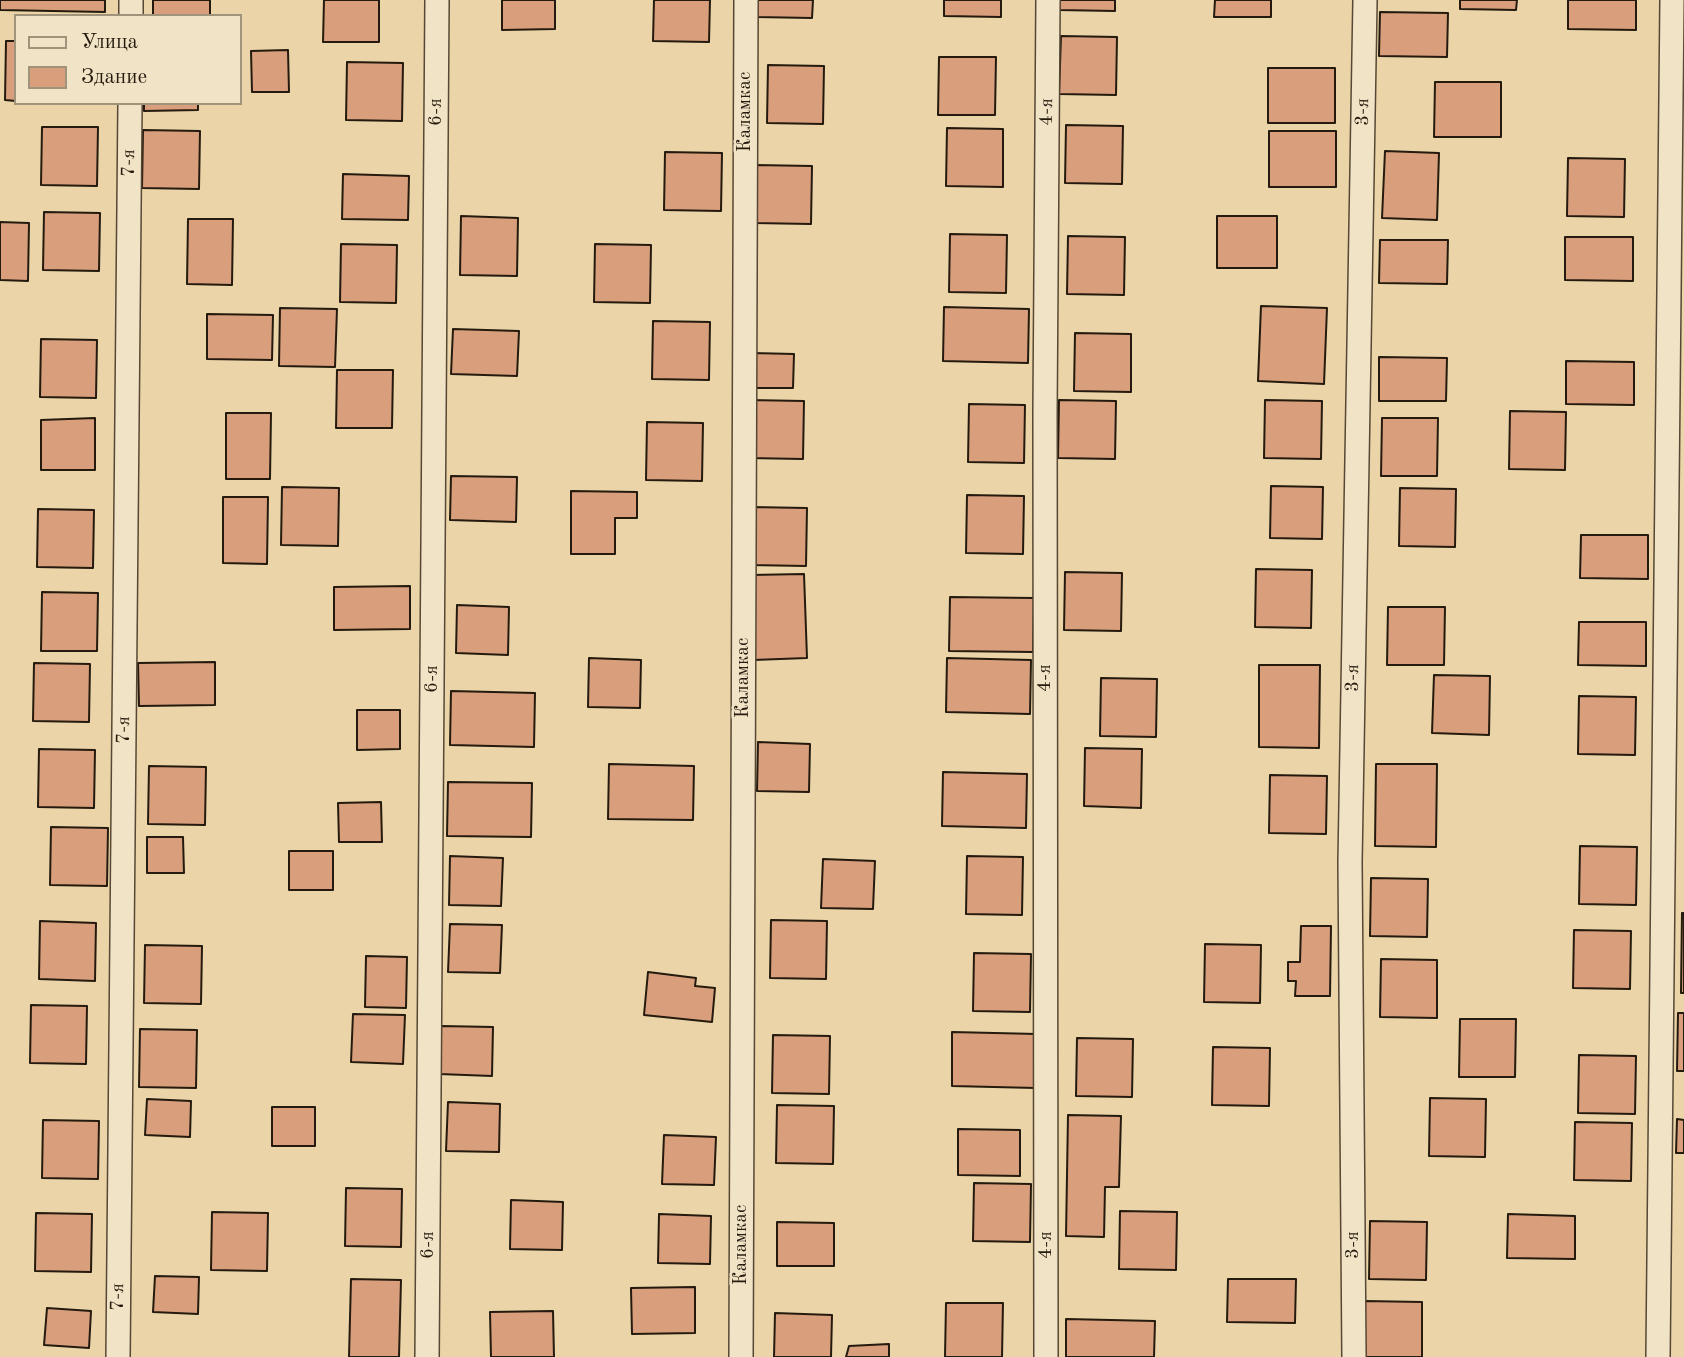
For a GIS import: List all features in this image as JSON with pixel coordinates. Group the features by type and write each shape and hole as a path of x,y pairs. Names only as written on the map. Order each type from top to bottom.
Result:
{"street":[{"name":"6-я","path":"428,1357 437,0"},
{"name":"Каламкас","path":"741,1357 746,0"},
{"name":"4-я","path":"1046,1357 1045,400 1048,0"},
{"name":"3-я","path":"1354,1357 1350,862 1365,0"},
{"path":"1658,1357 1672,0"},
{"name":"7-я","path":"118,1357 130,105"}],"building":[{"path":"0,0 105,0 105,12 0,10"},
{"path":"153,0 210,0 210,14 153,14"},
{"path":"324,0 379,0 379,42 323,42"},
{"path":"502,0 555,0 555,29 502,30"},
{"path":"654,0 710,0 709,42 653,41"},
{"path":"756,0 813,0 812,18 756,17"},
{"path":"944,0 1001,0 1001,17 944,16"},
{"path":"1059,0 1115,0 1115,11 1058,10"},
{"path":"1215,0 1271,0 1271,17 1214,17"},
{"path":"1460,0 1517,0 1516,10 1460,9"},
{"path":"1568,0 1636,0 1636,30 1568,29"},
{"path":"1380,12 1448,13 1447,57 1379,56"},
{"path":"1061,36 1117,37 1116,95 1059,94"},
{"path":"6,41 14,41 14,101 5,100"},
{"path":"288,50 289,92 252,92 251,51"},
{"path":"939,57 996,57 995,115 938,115"},
{"path":"347,62 403,63 402,121 346,120"},
{"path":"768,65 824,66 823,124 767,123"},
{"path":"1268,68 1335,68 1335,123 1268,123"},
{"path":"1435,82 1501,82 1501,137 1434,137"},
{"path":"144,105 198,105 198,110 144,111"},
{"path":"1066,125 1123,126 1122,184 1065,183"},
{"path":"42,127 98,127 97,186 41,185"},
{"path":"947,128 1003,129 1003,187 946,186"},
{"path":"143,130 200,131 199,189 142,188"},
{"path":"1269,131 1336,131 1336,187 1269,187"},
{"path":"1385,151 1439,153 1437,220 1382,218"},
{"path":"665,152 722,153 721,211 664,210"},
{"path":"1568,158 1625,159 1624,217 1567,216"},
{"path":"755,165 812,166 811,224 754,223"},
{"path":"343,174 409,176 408,220 342,219"},
{"path":"44,212 100,213 99,271 43,270"},
{"path":"461,216 518,218 517,276 460,275"},
{"path":"1217,216 1277,216 1277,268 1217,268"},
{"path":"188,219 233,219 232,285 187,284"},
{"path":"0,222 29,223 28,281 0,280"},
{"path":"950,234 1007,235 1006,293 949,292"},
{"path":"1068,236 1125,237 1124,295 1067,294"},
{"path":"1565,237 1633,237 1633,281 1565,280"},
{"path":"1380,240 1448,240 1447,284 1379,283"},
{"path":"341,244 397,245 396,303 340,302"},
{"path":"595,244 651,245 650,303 594,302"},
{"path":"1261,306 1327,308 1324,384 1258,381"},
{"path":"944,307 1029,309 1028,363 943,361"},
{"path":"280,308 337,309 335,367 279,366"},
{"path":"207,314 273,315 272,360 207,359"},
{"path":"653,321 710,322 709,380 652,379"},
{"path":"453,329 519,331 517,376 451,374"},
{"path":"1075,333 1131,334 1131,392 1074,391"},
{"path":"41,339 97,340 96,398 40,397"},
{"path":"752,353 794,354 793,388 751,388"},
{"path":"1379,357 1447,358 1446,401 1379,401"},
{"path":"1566,361 1634,362 1634,405 1566,404"},
{"path":"337,370 393,370 392,428 336,428"},
{"path":"748,400 804,401 803,459 747,458"},
{"path":"1059,400 1116,401 1115,459 1058,458"},
{"path":"1265,400 1322,401 1321,459 1264,458"},
{"path":"969,404 1025,405 1024,463 968,462"},
{"path":"1510,411 1566,412 1565,470 1509,469"},
{"path":"226,413 271,413 270,479 226,479"},
{"path":"95,418 95,470 41,470 41,420"},
{"path":"1382,418 1438,418 1437,476 1381,476"},
{"path":"647,422 703,423 702,481 646,480"},
{"path":"451,476 517,477 516,522 450,520"},
{"path":"1271,486 1323,487 1322,539 1270,538"},
{"path":"282,487 339,488 338,546 281,545"},
{"path":"1400,488 1456,489 1455,547 1399,546"},
{"path":"571,491 637,492 637,518 615,518 615,554 571,554"},
{"path":"967,495 1024,496 1023,554 966,553"},
{"path":"223,497 268,497 267,564 223,563"},
{"path":"750,507 807,508 806,566 749,565"},
{"path":"38,509 94,510 93,568 37,567"},
{"path":"1581,535 1648,535 1648,579 1580,578"},
{"path":"1256,569 1312,570 1311,628 1255,627"},
{"path":"1065,572 1122,573 1121,631 1064,630"},
{"path":"804,574 807,658 753,660 750,575"},
{"path":"410,586 410,629 334,630 334,587"},
{"path":"42,592 98,593 97,651 41,651"},
{"path":"950,597 1034,598 1033,652 949,651"},
{"path":"457,605 509,607 508,655 456,653"},
{"path":"1388,607 1445,607 1444,665 1387,665"},
{"path":"1579,622 1646,622 1646,666 1578,665"},
{"path":"589,658 641,660 640,708 588,707"},
{"path":"947,658 1031,660 1030,714 946,712"},
{"path":"215,662 215,705 139,706 138,663"},
{"path":"34,663 90,664 89,722 33,721"},
{"path":"1259,665 1320,665 1319,748 1259,747"},
{"path":"1434,675 1490,676 1489,735 1432,733"},
{"path":"1101,678 1157,679 1156,737 1100,736"},
{"path":"451,691 535,693 534,747 450,745"},
{"path":"1579,696 1636,697 1635,755 1578,754"},
{"path":"357,710 400,710 400,749 357,750"},
{"path":"758,742 810,744 809,792 757,791"},
{"path":"1085,748 1142,749 1141,808 1084,806"},
{"path":"39,749 95,750 94,808 38,807"},
{"path":"609,764 694,766 693,820 608,819"},
{"path":"1376,764 1437,764 1436,847 1375,846"},
{"path":"149,766 206,767 205,825 148,824"},
{"path":"943,772 1027,774 1026,828 942,826"},
{"path":"1270,775 1327,776 1326,834 1269,833"},
{"path":"448,782 532,783 531,837 447,836"},
{"path":"381,802 382,842 339,842 338,803"},
{"path":"51,827 108,828 107,886 50,885"},
{"path":"147,837 183,837 184,873 147,873"},
{"path":"1580,846 1637,847 1636,905 1579,904"},
{"path":"289,851 333,851 333,890 289,890"},
{"path":"450,856 503,858 501,906 449,905"},
{"path":"967,856 1023,857 1022,915 966,914"},
{"path":"823,859 875,861 873,909 821,908"},
{"path":"1371,878 1428,879 1427,937 1370,936"},
{"path":"1684,913 1684,993 1681,993"},
{"path":"771,920 827,921 826,979 770,978"},
{"path":"40,921 96,923 95,981 39,979"},
{"path":"450,924 502,925 500,973 448,972"},
{"path":"1301,926 1331,926 1330,996 1295,996 1296,981 1288,981 1288,962 1300,962"},
{"path":"1574,930 1631,931 1630,989 1573,988"},
{"path":"1205,944 1261,945 1260,1003 1204,1002"},
{"path":"145,945 202,946 201,1004 144,1003"},
{"path":"974,953 1031,954 1030,1012 973,1011"},
{"path":"366,956 407,957 406,1008 365,1007"},
{"path":"1381,959 1437,960 1437,1018 1380,1017"},
{"path":"648,972 696,978 695,986 715,988 712,1022 644,1015"},
{"path":"31,1005 87,1006 86,1064 30,1063"},
{"path":"1678,1013 1684,1013 1684,1071 1677,1071"},
{"path":"353,1014 405,1015 403,1064 351,1062"},
{"path":"1460,1019 1516,1019 1515,1077 1459,1077"},
{"path":"441,1026 493,1027 492,1076 439,1074"},
{"path":"140,1029 197,1030 196,1088 139,1087"},
{"path":"952,1032 1037,1034 1036,1088 952,1086"},
{"path":"773,1035 830,1036 829,1094 772,1093"},
{"path":"1077,1038 1133,1039 1132,1097 1076,1096"},
{"path":"1213,1047 1270,1048 1269,1106 1212,1105"},
{"path":"1579,1055 1636,1056 1635,1114 1578,1113"},
{"path":"1430,1098 1486,1099 1485,1157 1429,1156"},
{"path":"147,1099 191,1101 190,1137 145,1135"},
{"path":"448,1102 500,1104 499,1152 446,1151"},
{"path":"777,1105 834,1106 833,1164 776,1163"},
{"path":"272,1107 315,1107 315,1146 272,1146"},
{"path":"1068,1115 1121,1116 1119,1187 1105,1187 1104,1237 1066,1236"},
{"path":"1677,1119 1684,1120 1684,1153 1676,1153"},
{"path":"43,1120 99,1121 98,1179 42,1178"},
{"path":"1575,1122 1632,1123 1631,1181 1574,1180"},
{"path":"958,1129 1020,1130 1020,1176 958,1175"},
{"path":"664,1135 716,1137 714,1185 662,1184"},
{"path":"974,1183 1031,1184 1030,1242 973,1241"},
{"path":"346,1188 402,1189 401,1247 345,1246"},
{"path":"511,1200 563,1202 562,1250 510,1249"},
{"path":"1120,1211 1177,1212 1176,1270 1119,1269"},
{"path":"212,1212 268,1213 267,1271 211,1270"},
{"path":"36,1213 92,1214 91,1272 35,1271"},
{"path":"659,1214 711,1216 710,1264 658,1263"},
{"path":"1508,1214 1575,1216 1575,1259 1507,1258"},
{"path":"1370,1221 1427,1222 1426,1280 1369,1279"},
{"path":"777,1222 834,1223 834,1266 777,1266"},
{"path":"155,1276 199,1277 198,1314 153,1312"},
{"path":"351,1279 401,1280 399,1357 349,1357"},
{"path":"1228,1279 1296,1279 1295,1323 1227,1322"},
{"path":"695,1287 695,1333 632,1334 631,1288"},
{"path":"1364,1301 1422,1302 1422,1357 1363,1357"},
{"path":"946,1303 1003,1303 1002,1357 945,1357"},
{"path":"47,1308 91,1311 89,1348 44,1345"},
{"path":"553,1311 554,1357 491,1357 490,1312"},
{"path":"775,1313 832,1315 831,1357 774,1357"},
{"path":"1066,1319 1155,1321 1154,1357 1066,1357"},
{"path":"889,1344 889,1357 846,1357 849,1346"}]}
